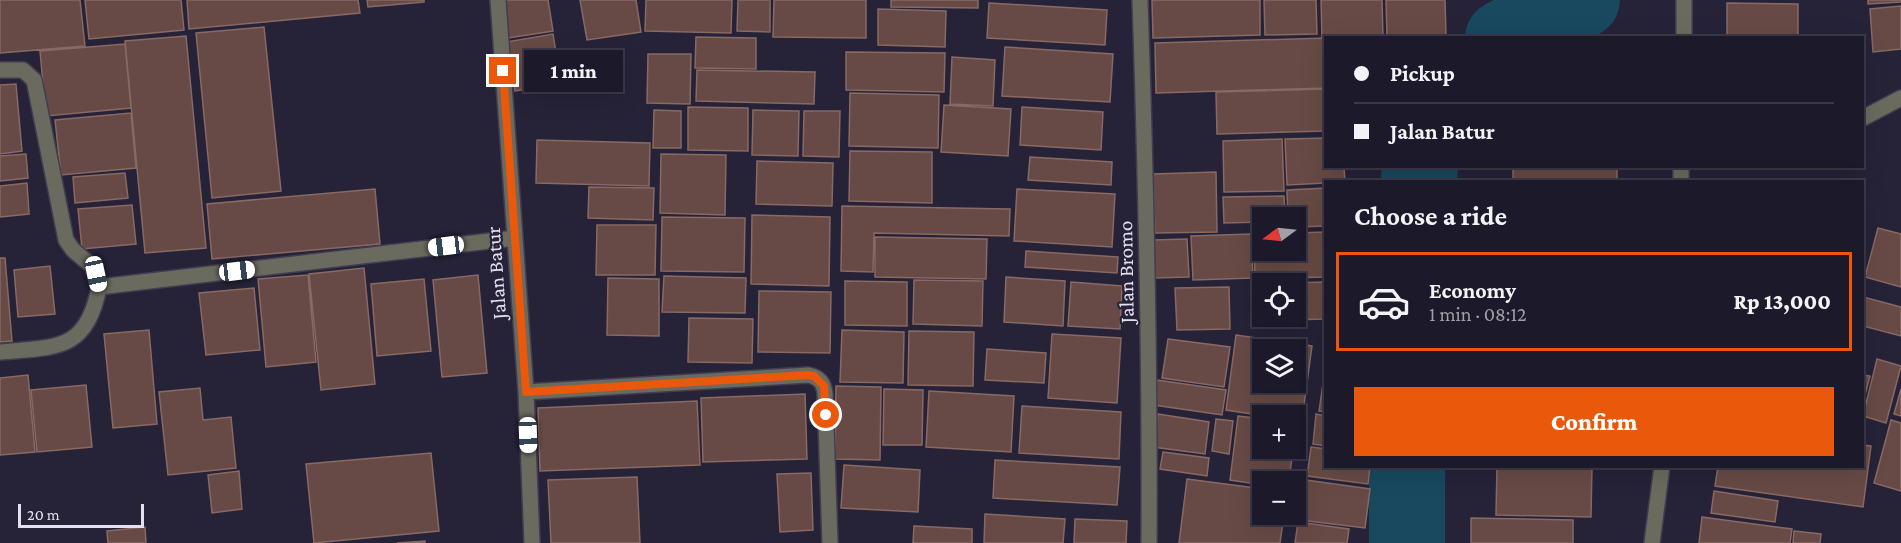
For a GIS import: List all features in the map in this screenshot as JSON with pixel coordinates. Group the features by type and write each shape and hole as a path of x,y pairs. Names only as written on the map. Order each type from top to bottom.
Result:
{"street":[{"name":"Jalan Batur","path":"498,0 526,392 532,543"},
{"name":"Jalan Bromo","path":"1140,0 1150,411 1149,543"},
{"path":"1684,0 1684,36"},
{"path":"0,70 23,70 34,80 66,240 73,250 92,266 99,287 96,302 86,325 67,343 53,347 0,352"},
{"path":"1864,117 1901,98"},
{"path":"99,287 515,238"},
{"path":"526,392 814,376 824,386 825,394 830,543"},
{"path":"1652,543 1662,468"}],"building":[{"path":"0,0 80,0 85,46 0,53"},
{"path":"85,0 181,0 184,30 89,39"},
{"path":"187,0 358,0 360,13 189,29"},
{"path":"367,0 424,0 424,2 368,7"},
{"path":"502,0 548,0 553,31 508,38"},
{"path":"580,0 636,0 641,32 587,40"},
{"path":"646,0 732,0 731,33 645,31"},
{"path":"738,0 770,0 770,32 737,31"},
{"path":"774,0 866,0 866,38 773,37"},
{"path":"891,0 978,0 978,8 891,7"},
{"path":"1152,0 1260,0 1260,35 1153,38"},
{"path":"1264,0 1316,0 1317,34 1265,35"},
{"path":"1321,0 1382,0 1383,36 1324,36 1322,38"},
{"path":"1386,0 1445,0 1446,35 1387,36"},
{"path":"1868,0 1901,0 1901,2 1868,4"},
{"path":"989,3 1107,10 1105,45 987,38"},
{"path":"1727,3 1798,4 1798,36 1727,36"},
{"path":"1901,6 1901,49 1873,52 1870,9"},
{"path":"878,9 946,11 945,47 878,45"},
{"path":"264,27 281,191 212,198 196,33"},
{"path":"553,34 561,84 515,91 507,42"},
{"path":"186,36 206,248 145,253 125,41"},
{"path":"696,37 756,38 756,69 695,68"},
{"path":"1324,38 1324,88 1156,93 1155,43"},
{"path":"125,44 131,108 46,116 40,51"},
{"path":"1005,47 1113,54 1110,102 1002,96"},
{"path":"846,52 945,53 944,92 846,90"},
{"path":"648,54 691,54 690,104 647,103"},
{"path":"952,57 995,60 993,106 950,104"},
{"path":"697,70 815,72 814,104 696,101"},
{"path":"16,84 22,151 0,154 0,85"},
{"path":"1324,89 1324,131 1217,134 1216,92"},
{"path":"850,93 939,95 938,148 849,146"},
{"path":"944,105 1011,109 1008,156 941,152"},
{"path":"688,107 748,108 748,151 688,150"},
{"path":"1022,107 1103,112 1101,150 1020,145"},
{"path":"654,110 681,111 681,148 653,148"},
{"path":"753,110 799,111 798,156 752,155"},
{"path":"804,111 840,111 839,157 803,156"},
{"path":"131,113 136,168 61,175 55,120"},
{"path":"1324,138 1324,168 1344,168 1345,180 1287,185 1285,139"},
{"path":"1282,139 1284,191 1224,192 1223,141"},
{"path":"537,140 650,143 649,186 536,183"},
{"path":"850,151 932,152 932,203 849,201"},
{"path":"26,154 28,178 0,181 0,156"},
{"path":"661,154 726,155 725,215 660,213"},
{"path":"1030,157 1112,162 1111,185 1028,180"},
{"path":"757,161 833,163 832,206 756,204"},
{"path":"1513,168 1617,168 1617,180 1513,180"},
{"path":"1216,172 1217,232 1155,233 1153,174"},
{"path":"125,173 128,198 75,203 73,177"},
{"path":"27,183 29,214 0,217 0,186"},
{"path":"589,187 654,188 653,220 588,218"},
{"path":"1324,188 1324,226 1306,227 1306,207 1288,207 1287,190"},
{"path":"375,189 380,244 212,259 207,204"},
{"path":"1017,189 1115,194 1112,247 1014,241"},
{"path":"1284,196 1284,207 1252,207 1252,222 1224,223 1223,197"},
{"path":"132,205 136,244 82,249 78,209"},
{"path":"842,206 1010,209 1009,236 874,233 873,272 841,271"},
{"path":"752,215 830,217 829,286 751,284"},
{"path":"662,217 745,218 744,272 661,271"},
{"path":"597,225 656,225 655,275 596,275"},
{"path":"1878,228 1901,234 1901,287 1865,277"},
{"path":"1324,232 1324,277 1306,278 1306,273 1255,273 1255,261 1306,261 1306,233"},
{"path":"1251,234 1252,278 1193,280 1191,236"},
{"path":"875,237 987,239 986,279 875,277"},
{"path":"1187,239 1189,277 1154,278 1153,240"},
{"path":"1026,251 1118,257 1117,273 1025,267"},
{"path":"0,258 5,258 12,341 0,342"},
{"path":"50,266 55,314 18,317 14,270"},
{"path":"364,268 375,384 321,390 309,274"},
{"path":"308,275 316,362 266,367 258,279"},
{"path":"478,275 487,373 442,377 433,280"},
{"path":"664,276 746,278 745,313 662,312"},
{"path":"1006,277 1065,281 1063,326 1004,322"},
{"path":"608,278 659,279 659,336 607,335"},
{"path":"424,279 431,351 377,356 371,284"},
{"path":"914,280 983,281 982,326 913,324"},
{"path":"845,281 907,282 907,326 845,325"},
{"path":"1071,282 1122,286 1120,329 1068,326"},
{"path":"1306,282 1324,282 1324,319 1306,320"},
{"path":"1229,287 1230,329 1177,330 1175,288"},
{"path":"254,288 260,350 206,355 199,293"},
{"path":"759,291 831,292 830,353 758,352"},
{"path":"1864,297 1901,307 1901,336 1864,326"},
{"path":"689,318 753,319 752,363 688,362"},
{"path":"149,330 157,424 113,428 104,334"},
{"path":"842,330 904,332 903,383 840,382"},
{"path":"909,331 974,332 973,386 908,385"},
{"path":"1052,334 1121,338 1117,403 1048,398"},
{"path":"1236,335 1264,339 1252,339 1252,393 1306,393 1304,405 1252,405 1252,414 1226,410"},
{"path":"1168,339 1230,347 1224,387 1162,378"},
{"path":"1306,345 1312,346 1306,390"},
{"path":"987,349 1046,353 1044,383 985,380"},
{"path":"1877,359 1901,366 1886,423 1864,416"},
{"path":"28,375 35,452 0,455 0,378"},
{"path":"1864,375 1870,376 1864,398"},
{"path":"1324,377 1324,412 1319,411"},
{"path":"1157,380 1226,390 1222,415 1154,405"},
{"path":"86,385 92,447 37,452 31,390"},
{"path":"836,386 881,387 880,460 835,459"},
{"path":"200,388 203,420 231,417 236,468 168,475 159,392"},
{"path":"884,389 923,390 922,445 883,445"},
{"path":"1901,389 1901,416 1894,414"},
{"path":"929,391 1014,396 1011,452 926,447"},
{"path":"805,394 807,459 703,462 701,398"},
{"path":"697,401 700,465 540,471 538,408"},
{"path":"1022,406 1121,412 1119,459 1019,453"},
{"path":"1158,414 1209,422 1205,454 1153,447"},
{"path":"1316,414 1324,416 1324,446 1313,444"},
{"path":"1238,416 1252,418 1252,459 1292,459 1290,471 1252,471 1252,483 1230,480"},
{"path":"1216,419 1233,421 1229,454 1212,451"},
{"path":"1891,420 1901,423 1901,491 1874,483"},
{"path":"1864,445 1871,446 1863,507 1715,486 1718,468 1864,468"},
{"path":"1311,447 1324,449 1324,468 1370,468 1368,484 1307,476"},
{"path":"1163,452 1209,458 1207,476 1160,469"},
{"path":"431,453 439,531 314,543 306,464"},
{"path":"995,460 1120,467 1117,505 993,498"},
{"path":"844,465 920,470 918,512 841,508"},
{"path":"1497,468 1592,468 1591,517 1496,515"},
{"path":"239,471 242,509 212,513 208,475"},
{"path":"811,473 813,530 780,532 777,474"},
{"path":"637,477 640,543 551,543 548,480"},
{"path":"1187,479 1252,488 1252,525 1282,525 1280,543 1179,543"},
{"path":"1306,480 1370,489 1365,528 1306,521"},
{"path":"1714,491 1778,501 1775,522 1711,513"},
{"path":"985,514 1065,519 1063,543 984,543"},
{"path":"1702,517 1792,529 1790,543 1699,543"},
{"path":"1471,518 1573,520 1573,543 1471,543"},
{"path":"1075,519 1127,521 1126,543 1074,543"},
{"path":"1306,523 1349,529 1347,543 1295,543 1298,525 1306,525"},
{"path":"914,526 972,529 972,543 913,543"},
{"path":"145,527 146,543 108,543 107,531"},
{"path":"1794,531 1821,534 1820,543 1793,543"},
{"path":"425,541 425,543 397,543"}],"waterway":[{"path":"1507,36 1556,10 1582,0"},
{"path":"1419,180 1420,168"},
{"path":"1407,468 1407,543"}],"route":[{"path":"503,71 526,392 808,375 814,376 824,386 826,415"}]}
